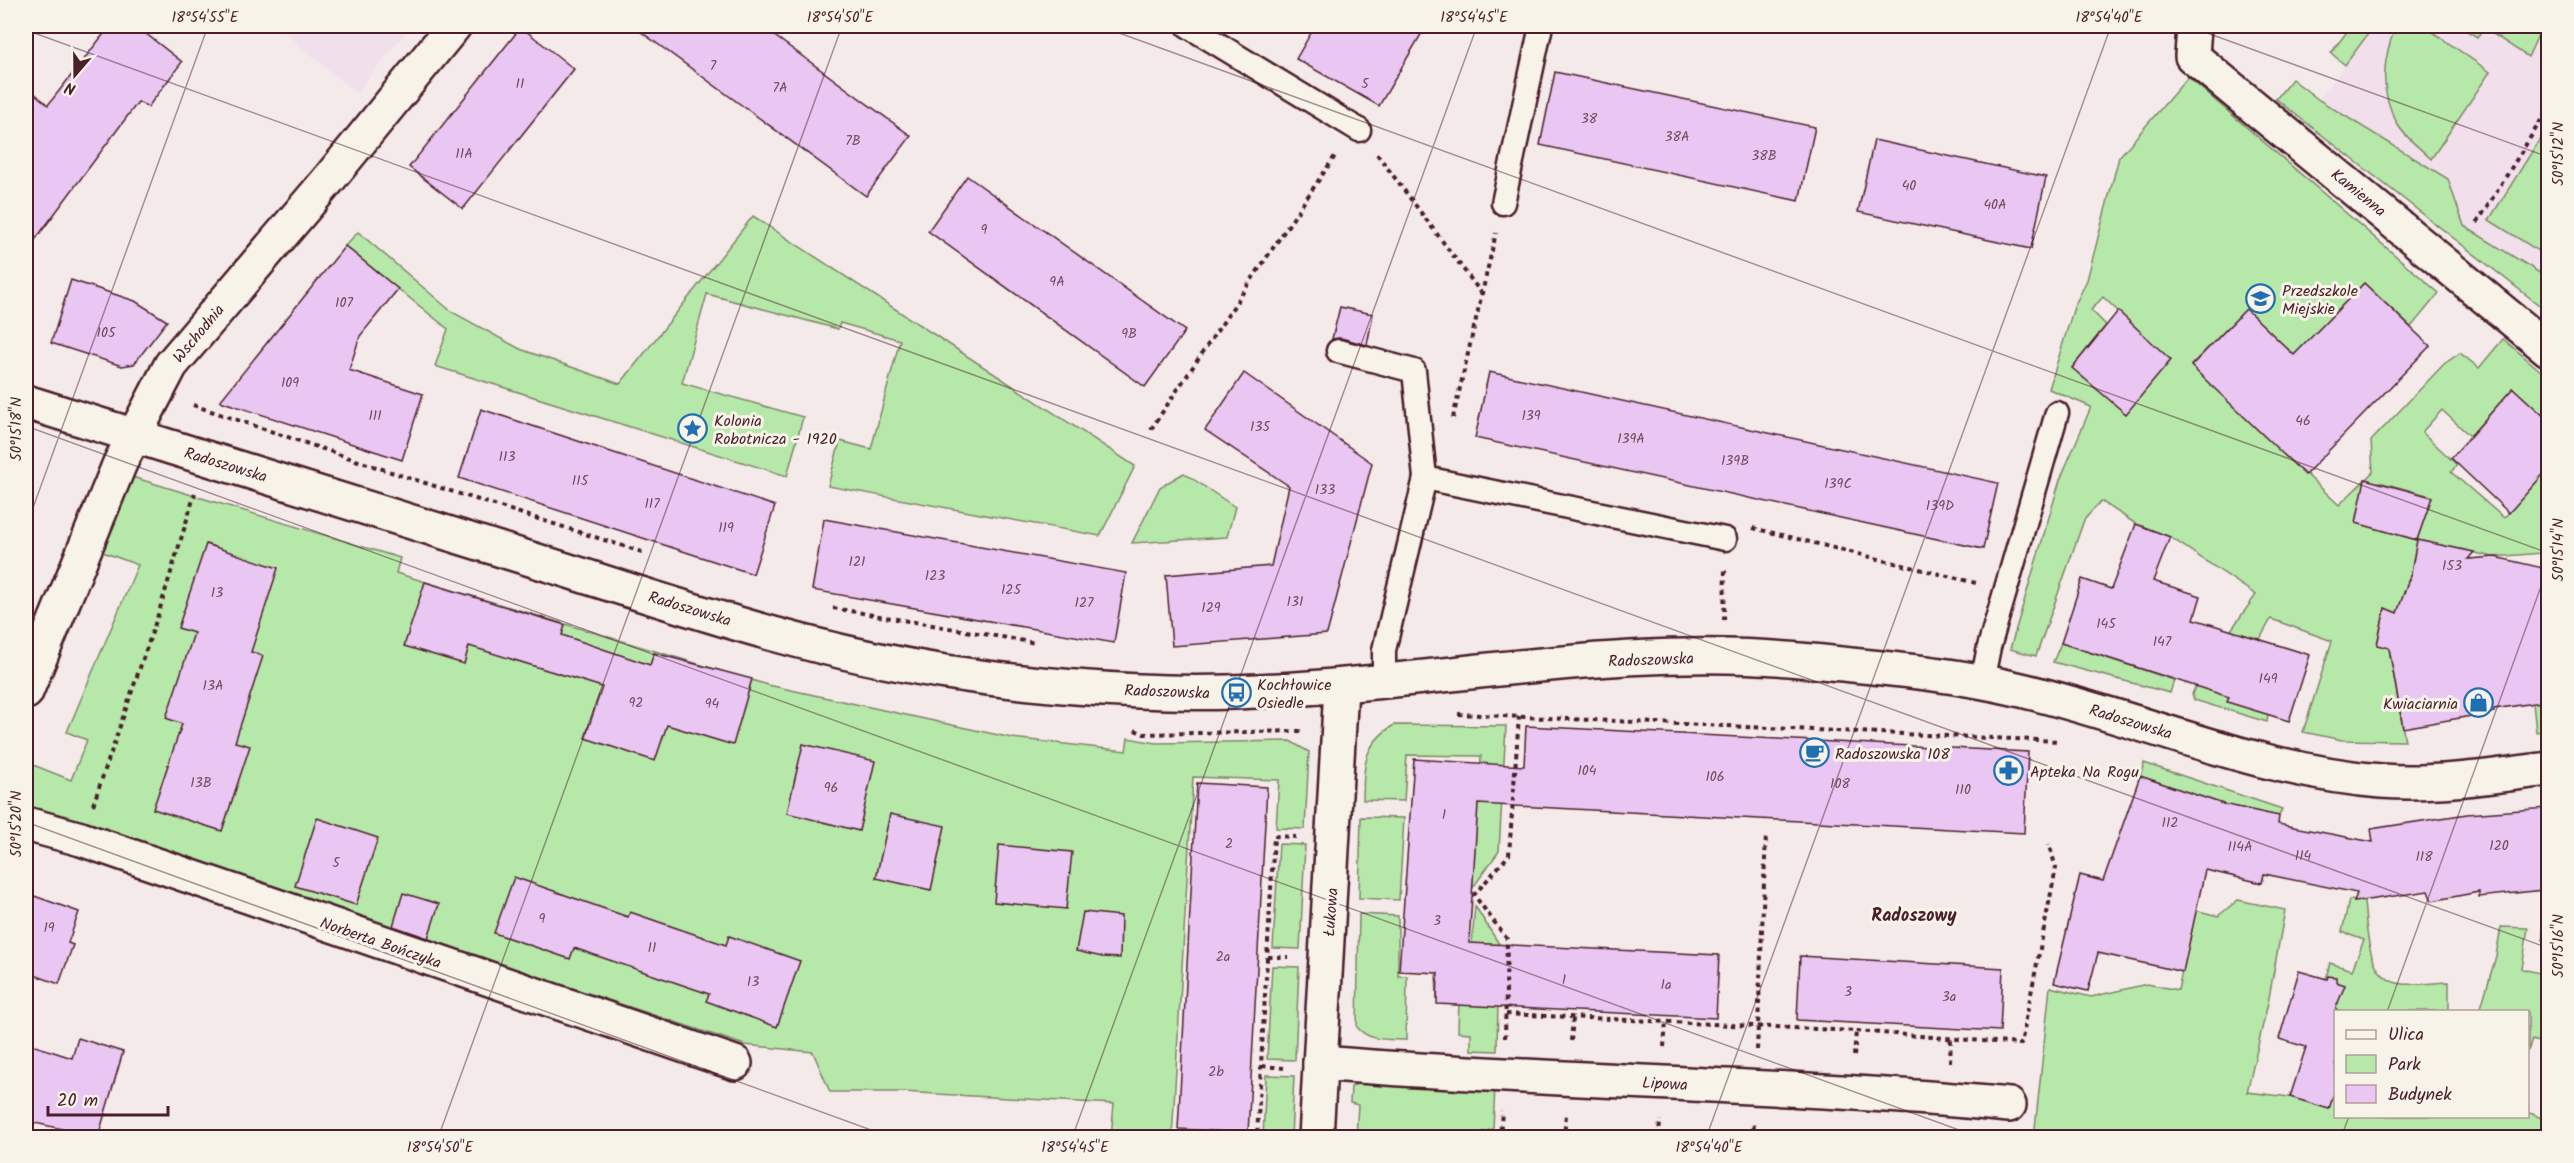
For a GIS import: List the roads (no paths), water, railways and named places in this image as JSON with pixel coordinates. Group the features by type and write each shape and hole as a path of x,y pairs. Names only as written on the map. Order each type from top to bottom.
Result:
{"street":[{"name":"Wschodnia","path":"26,692 132,435 171,365 329,179 454,26"},
{"name":"Kamienna","path":"2194,26 2192,56 2548,349"},
{"name":"Radoszowska","path":"26,402 771,633 856,654 945,672 1140,691 1236,693 1341,687 1556,663 1664,657 1796,659 1982,682 2102,711 2251,757 2318,772 2394,781 2445,780 2548,769"},
{"name":"Łukowa","path":"1316,1137 1341,687"},
{"name":"Norberta Bończyka","path":"26,824 81,839 735,1063"},
{"name":"Lipowa","path":"1320,1062 1504,1075 1852,1092 2009,1105"}],"lane":[{"path":"1188,26 1359,130"},
{"path":"1501,212 1541,26"},
{"path":"1338,351 1414,371 1425,478 1384,650 1384,682"},
{"path":"1982,682 1989,647 2057,413"},
{"path":"1425,478 1725,539"}],"place":[{"name":"Przedszkole Miejskie","path":"2261,299"},
{"name":"Kolonia Robotnicza - 1920","path":"693,429"},
{"name":"Kochłowice Osiedle","path":"1236,693"},
{"name":"Kwiaciarnia","path":"2479,703"},
{"name":"Radoszowska 108","path":"1814,753"},
{"name":"Apteka Na Rogu","path":"2009,771"}],"district":[{"name":"Radoszowy","path":"1914,915"}]}
